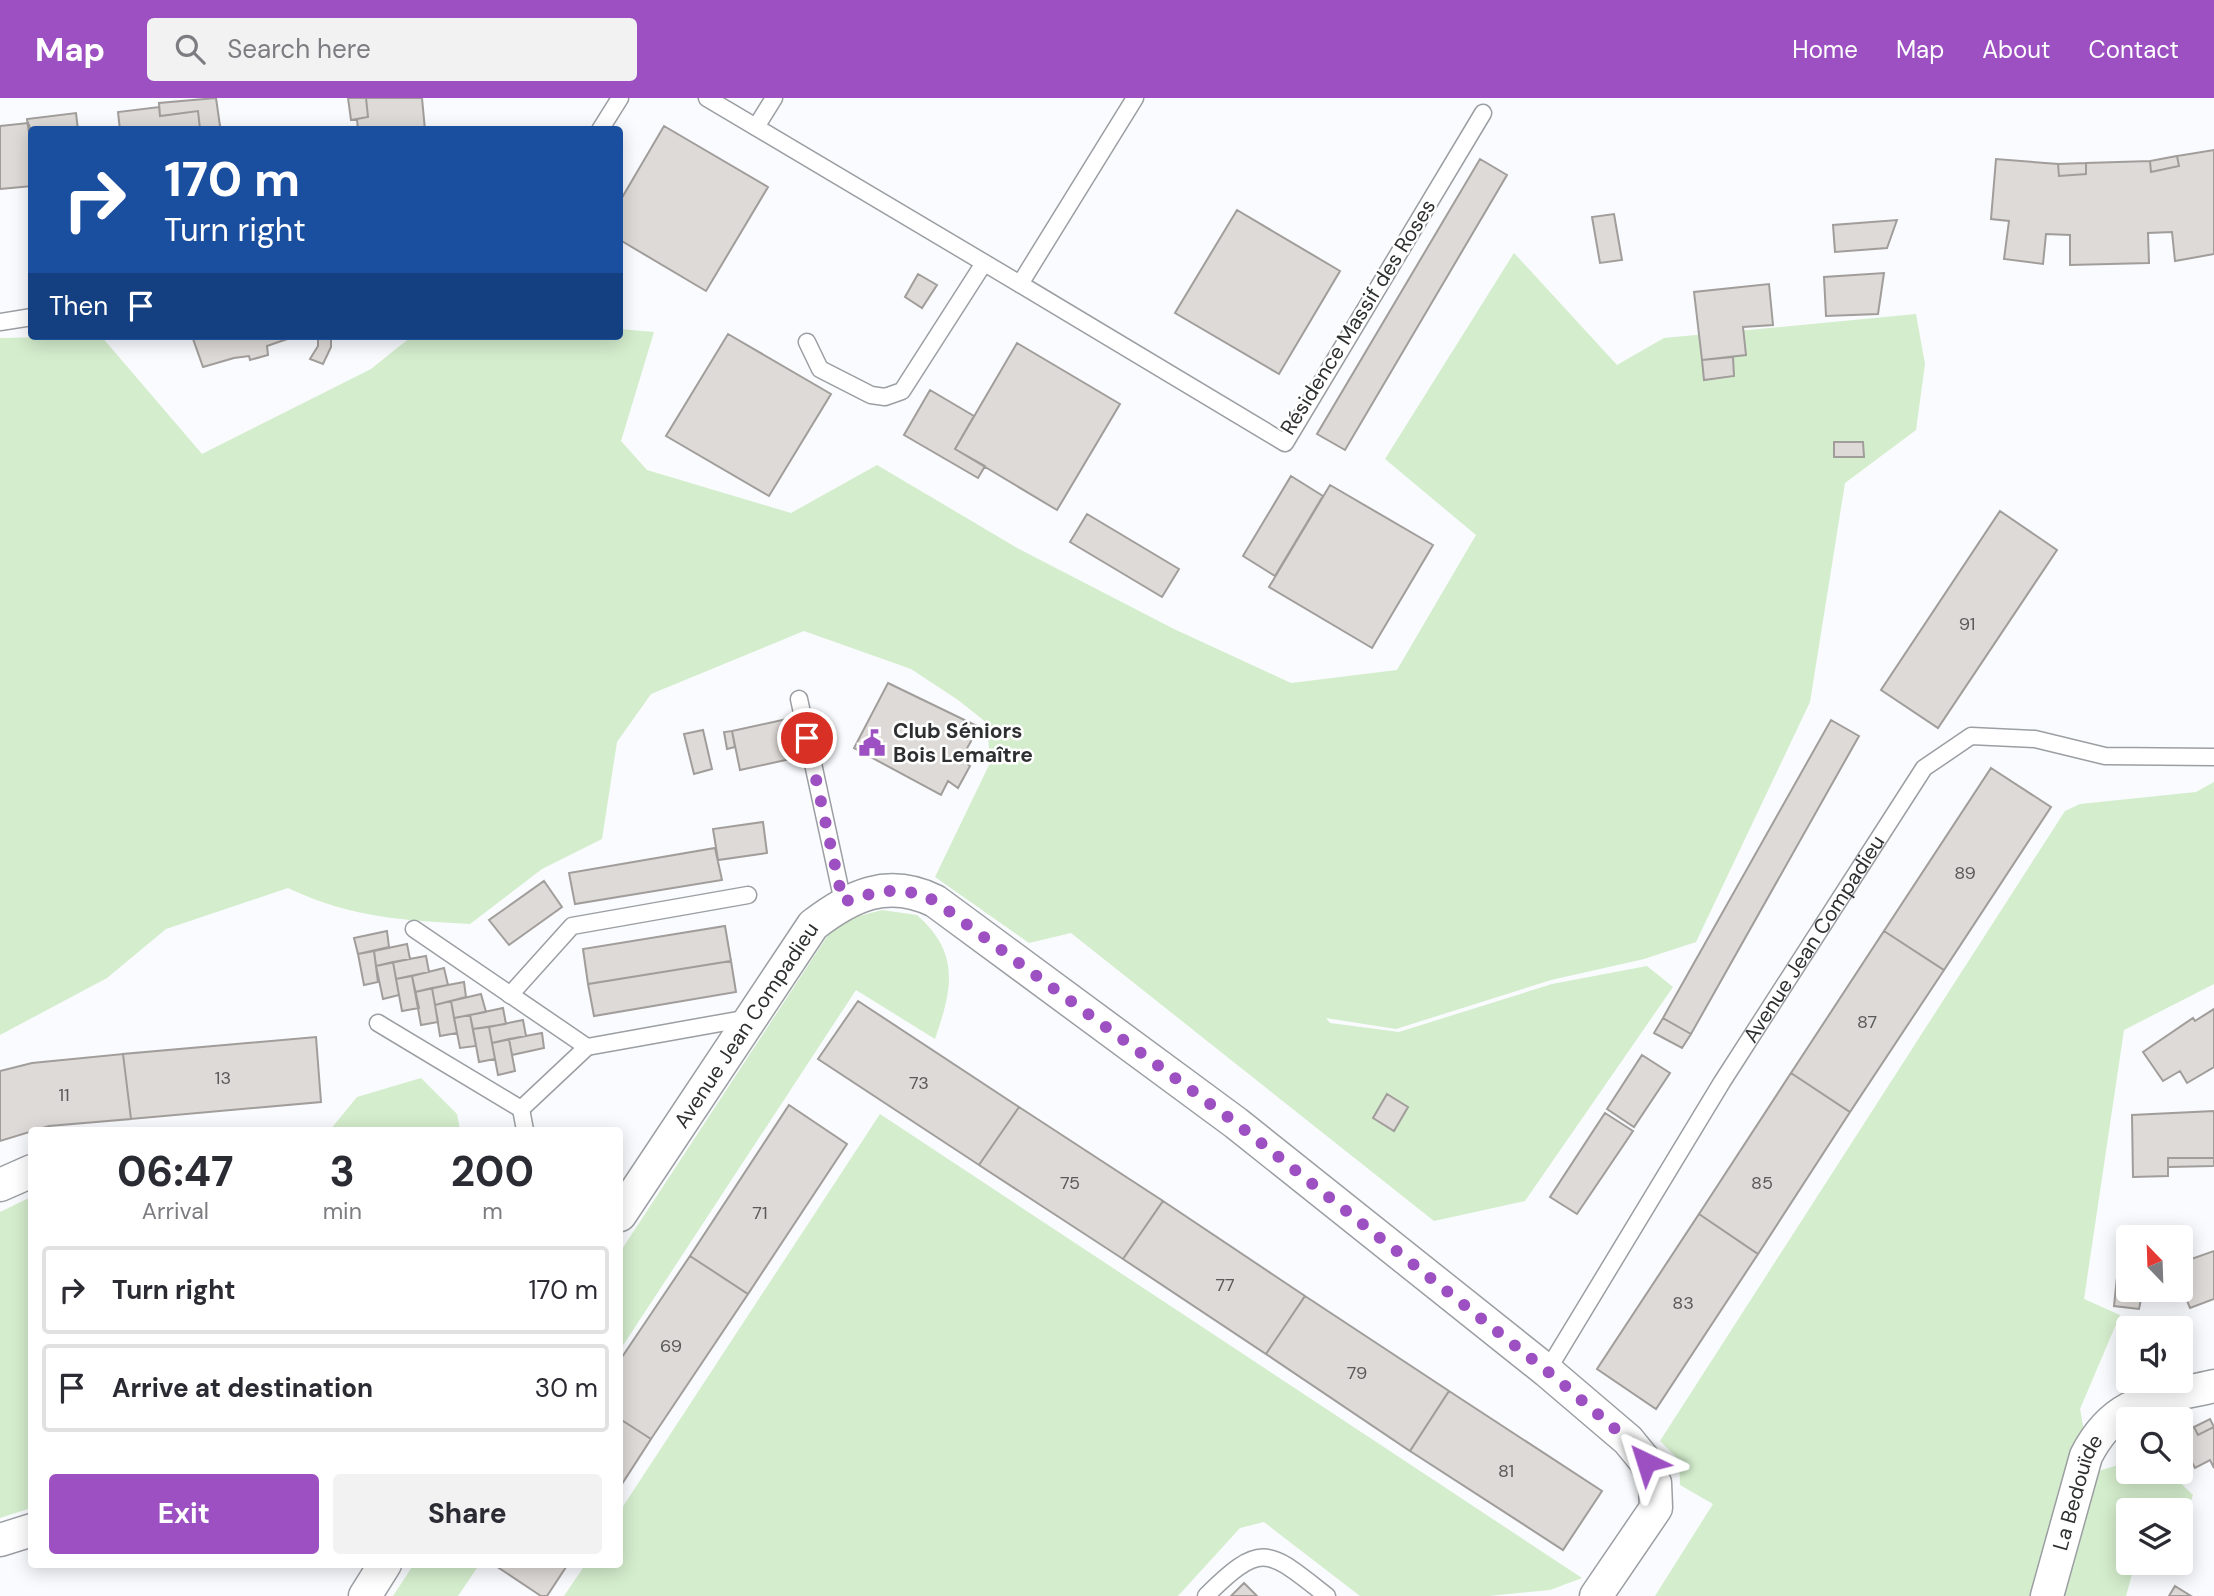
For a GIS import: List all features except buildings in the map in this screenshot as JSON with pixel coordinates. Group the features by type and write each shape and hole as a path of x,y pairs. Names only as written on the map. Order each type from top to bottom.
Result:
{"street":[{"name":"Avenue Jean Compadieu","path":"623,1211 755,1016 813,925 843,902 879,891 914,891 935,901 1236,1123 1547,1371 1628,1440 1646,1462 1655,1483 1656,1508 1596,1596"},
{"path":"0,1185 28,1173"},
{"name":"La Bedouïde","path":"2047,1596 2086,1456 2097,1435 2112,1419 2129,1407 2214,1386"},
{"path":"0,1540 28,1531"},
{"path":"365,1596 382,1568"}],"lane":[{"path":"602,126 620,98"},
{"name":"Résidence Massif des Roses","path":"707,98 1285,443 1483,113"},
{"path":"756,127 774,98"},
{"path":"1020,284 1135,98"},
{"path":"807,342 820,369 871,395 885,397 902,391 984,263"},
{"path":"0,322 28,318"},
{"path":"799,699 843,902"},
{"name":"Avenue Jean Compadieu","path":"1547,1371 1722,1082 1924,768 1971,736 2035,739 2105,756 2214,757"},
{"path":"510,995 572,926 748,895"},
{"path":"414,929 587,1047"},
{"path":"521,1109 587,1047 755,1016"},
{"path":"378,1023 521,1109 524,1127"},
{"path":"1206,1596 1229,1573 1252,1558 1278,1558 1327,1596"}],"green space":[{"path":"1514,253 1617,365 1664,338 1916,314 1925,364 1916,430 1845,483 1810,702 1696,942 1644,959 1551,980 1396,1029 1326,1018 1330,1023 1399,1032 1552,984 1647,966 1673,987 1525,1201 1434,1221 1071,933 1029,943 935,877 990,763 987,723 911,669 804,631 651,694 617,742 602,839 542,869 470,924 399,919 355,912 288,888 166,929 107,978 0,1035 0,338 104,340 202,454 371,369 407,340 623,340 623,329 654,332 621,441 647,470 791,513 877,465 1019,549 1174,629 1291,683 1397,670 1476,535 1385,459"},
{"path":"2214,782 2214,984 2124,1030 2084,1299 2120,1315 2116,1316 2116,1324 2080,1409 2092,1473 2116,1466 2116,1484 2182,1484 2193,1495 2192,1498 2116,1498 2116,1575 2132,1575 2126,1596 1655,1596 1713,1504 1680,1485 1679,1460 1660,1441 2065,811 2080,804 2196,792"},
{"path":"882,910 917,915 931,929 947,958 949,973 946,1004 935,1039 856,990 623,1345 623,1247 830,932 844,920"},
{"path":"421,1078 457,1114 459,1127 332,1127 357,1097"},
{"path":"880,1114 1582,1578 1550,1590 1489,1596 1360,1596 1264,1522 1240,1528 1178,1596 564,1596 583,1568 623,1568 623,1506"},
{"path":"28,1198 28,1509 0,1518 0,1212"},
{"path":"411,1568 477,1568 458,1596 393,1596"}],"place":[{"name":"Club Séniors Bois Lemaître","path":"872,743"}],"route":[{"path":"807,738 843,902 879,891 914,891 935,901 1236,1123 1557,1379 1628,1440 1646,1462"}]}
